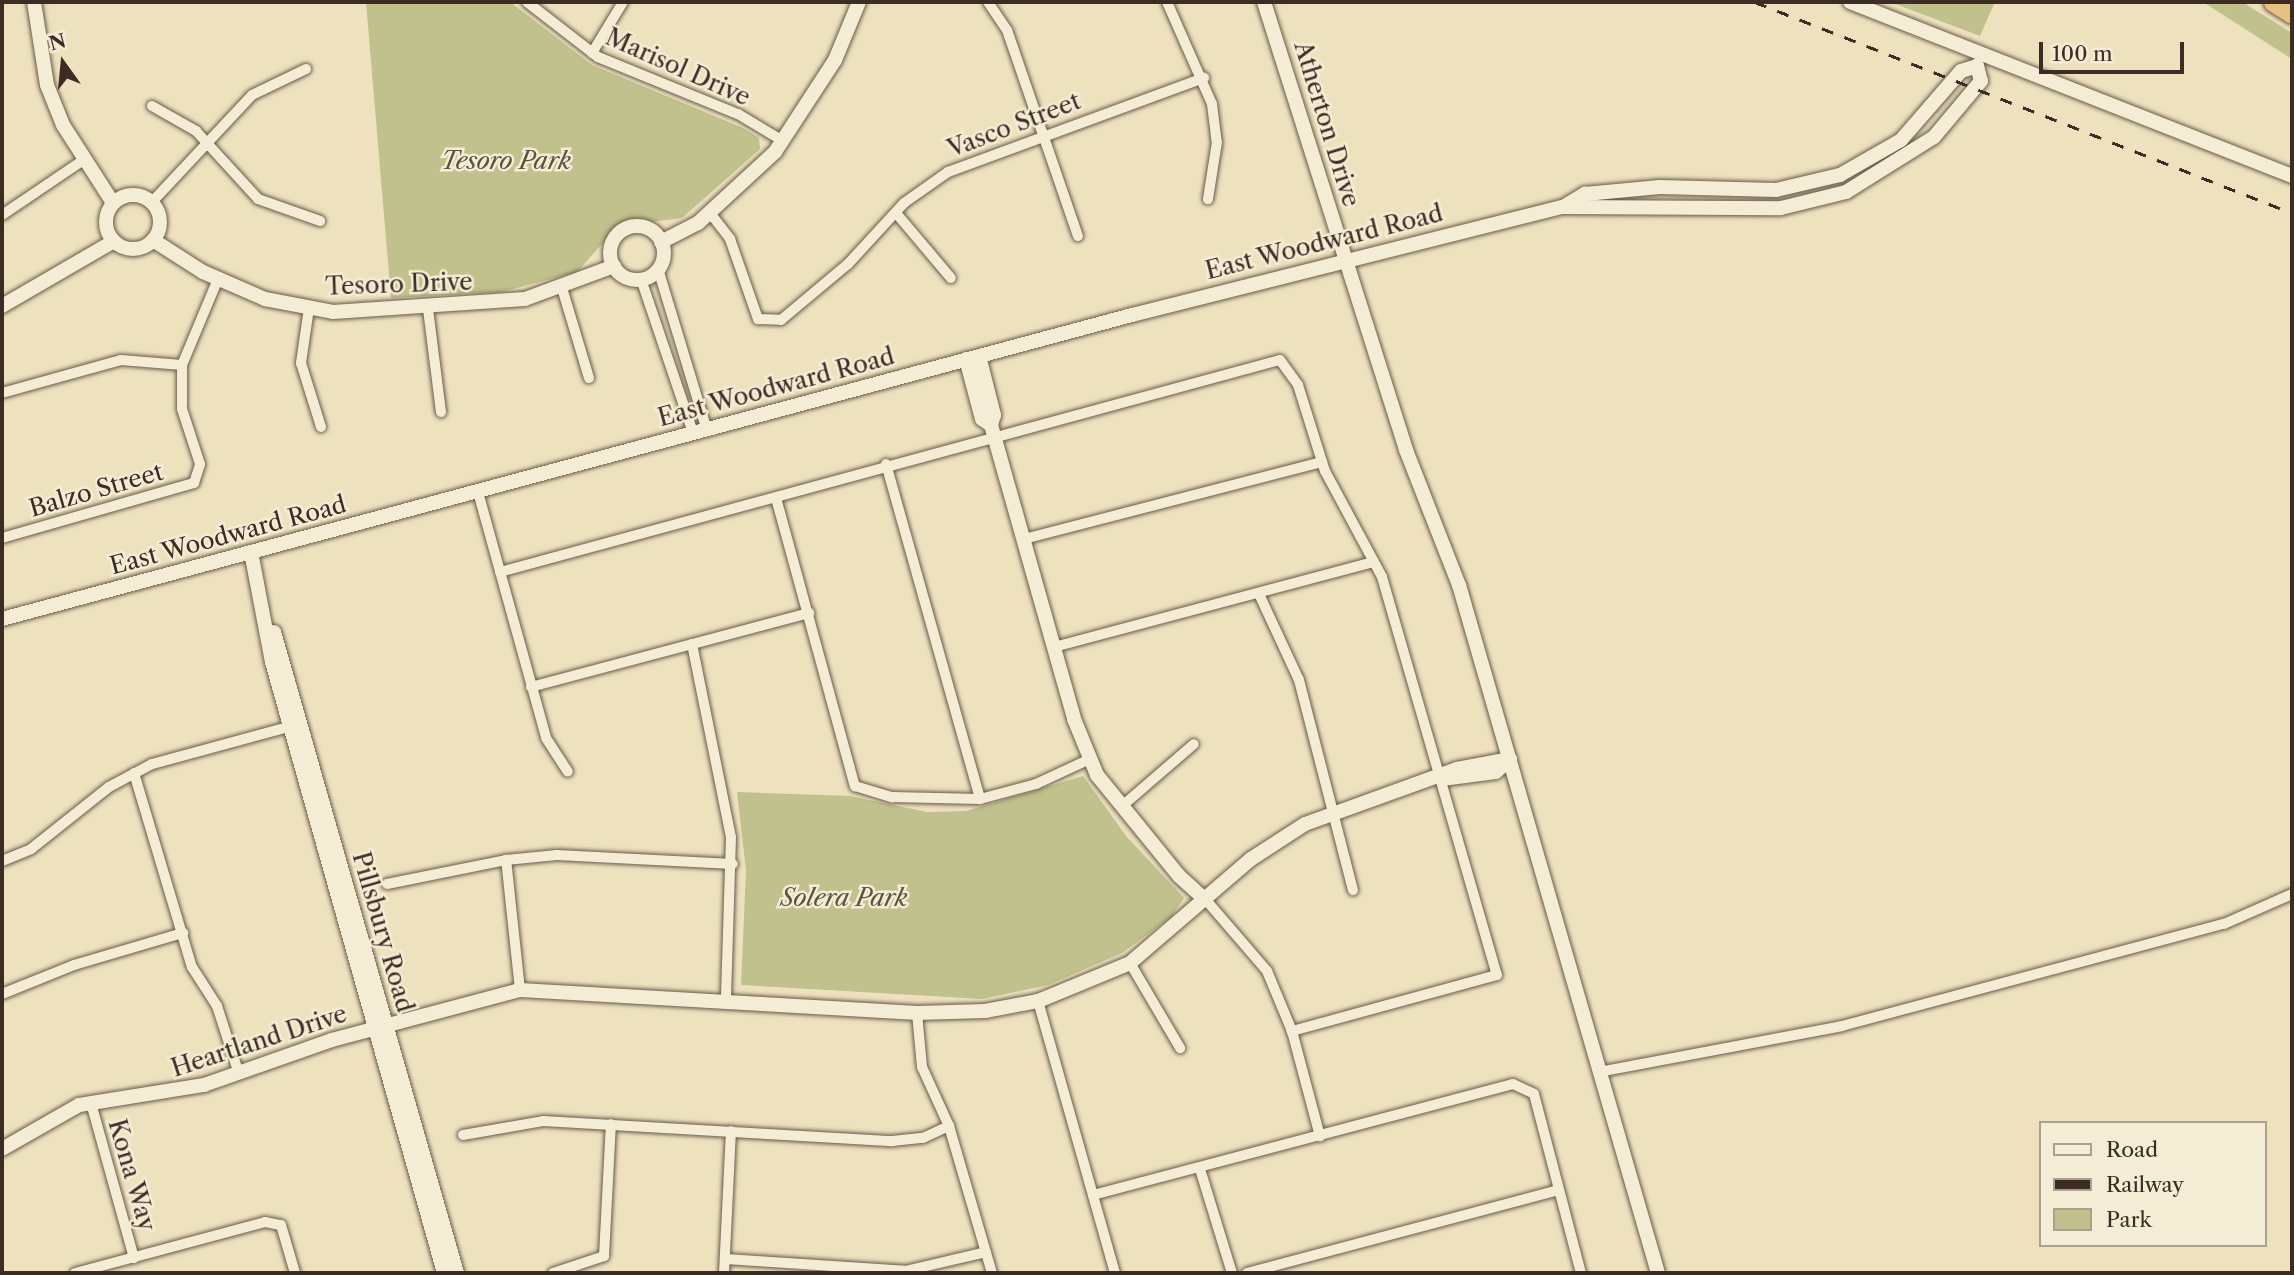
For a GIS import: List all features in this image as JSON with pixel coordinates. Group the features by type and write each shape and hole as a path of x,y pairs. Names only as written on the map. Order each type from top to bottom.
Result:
{"highway":[{"path":"2273,2 2292,13"}],"street":[{"path":"34,2 47,85 82,161 113,203"},
{"name":"Marisol Drive","path":"527,2 592,53 738,114 783,141"},
{"path":"592,53 623,2"},
{"path":"661,242 710,213 783,141 835,60 859,2"},
{"path":"988,2 1007,30 1079,236"},
{"path":"1167,2 1204,78 1217,142 1208,199"},
{"name":"Atherton Drive","path":"1264,2 1406,450 1459,585 1658,1273"},
{"path":"1850,2 1980,60 2292,176"},
{"name":"East Woodward Road","path":"2,619 972,358 1563,206 1621,188 1776,190 1840,175 1901,140 1961,71 1980,60 1981,81 1934,137 1846,191 1781,208 1563,206"},
{"path":"152,202 252,95 306,69"},
{"name":"Vasco Street","path":"710,213 730,239 763,322 796,312 896,213 947,172 1204,78"},
{"path":"152,106 208,142 258,199 320,221"},
{"path":"2,215 82,161"},
{"path":"133,194 152,202 161,221 153,240 134,249 114,241 106,222 113,203 133,194"},
{"path":"896,213 951,278"},
{"path":"625,229 650,229 661,242 658,269 700,431 641,279 614,267 610,250 625,229"},
{"name":"Tesoro Drive","path":"153,240 218,279 309,309 428,309 562,288 614,267"},
{"path":"2,306 114,241"},
{"path":"641,279 658,269"},
{"path":"2,393 121,360 182,365 218,279"},
{"path":"562,288 589,378"},
{"path":"309,309 301,363 321,427"},
{"path":"428,309 441,412"},
{"path":"972,358 982,419 992,430 1054,647 1090,759 1121,807 1267,971 1292,1031 1320,1136"},
{"path":"500,572 776,498 992,430 1280,360 1297,385 1322,462 1374,562 1442,779 1497,975 1292,1031"},
{"name":"Balzo Street","path":"2,538 185,487 198,477 180,401 182,365"},
{"path":"1024,539 1322,462"},
{"path":"886,464 980,799"},
{"path":"478,492 546,738 568,772"},
{"path":"776,498 855,786 892,797 980,799 1036,784 1090,759"},
{"name":"Pillsbury Road","path":"251,552 295,725 380,1027 444,1273"},
{"path":"1054,647 1374,562"},
{"path":"1259,594 1299,680 1337,810 1353,890"},
{"path":"531,687 809,613"},
{"path":"692,644 733,864 726,1000"},
{"path":"2,861 49,837 85,803 134,773 295,725"},
{"path":"1121,807 1194,744"},
{"name":"Heartland Drive","path":"2,1149 58,1112 91,1103 157,1097 239,1074 380,1027 520,990 917,1013 985,1011 1038,1001 1130,962 1251,859 1337,810 1442,779 1496,772 1510,760"},
{"path":"134,773 192,967 228,1032 239,1074"},
{"path":"387,884 506,860 557,855 733,864"},
{"path":"506,860 520,990"},
{"path":"1599,1072 1842,1026 2224,924 2292,894"},
{"path":"2,995 74,965 183,933"},
{"path":"1130,962 1180,1048"},
{"path":"1038,1001 1115,1273"},
{"path":"917,1013 922,1067 949,1126 992,1273"},
{"name":"Pillsbury Road","path":"380,1027 457,1273"},
{"path":"1093,1195 1200,1169 1513,1084 1525,1086 1534,1094 1581,1273"},
{"name":"Kona Way","path":"91,1103 134,1258"},
{"path":"463,1135 524,1123 611,1124 892,1140 923,1138 949,1126"},
{"path":"553,1273 604,1256 611,1124"},
{"path":"724,1273 732,1131"},
{"path":"1200,1169 1231,1273"},
{"path":"1247,1273 1558,1190"},
{"path":"75,1273 265,1222 281,1225 295,1273"},
{"path":"726,1259 905,1270 986,1252"}],"green space":[{"name":"Tesoro Park","path":"366,2 510,2 592,65 743,128 759,138 760,149 682,218 618,226 577,272 501,292 391,298"},
{"path":"1890,2 1995,2 1980,36"},
{"path":"2203,2 2242,2 2292,33 2292,59"},
{"name":"Solera Park","path":"1083,776 1127,837 1184,898 1171,917 1122,953 1048,985 982,999 741,985 746,870 737,792 850,796 927,812 966,811"}],"railway":[{"path":"1755,2 2292,213"}]}
